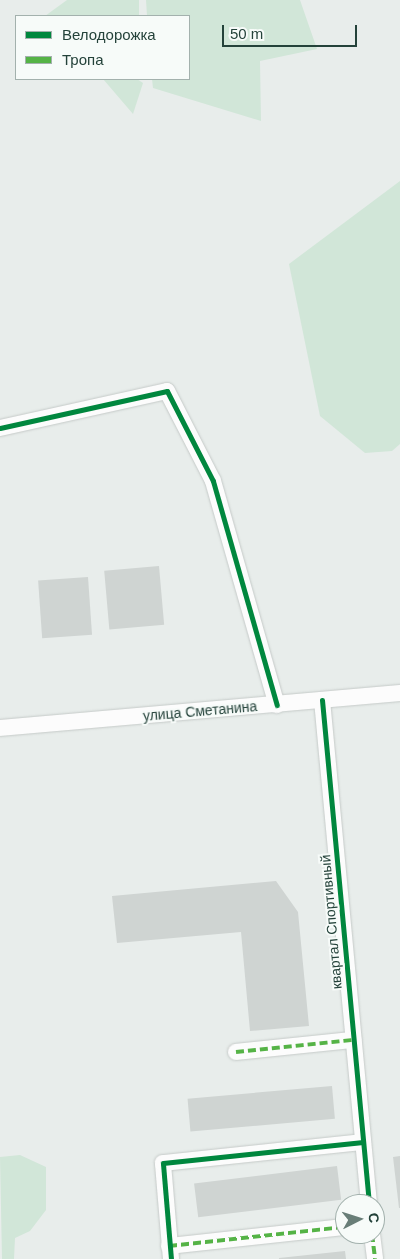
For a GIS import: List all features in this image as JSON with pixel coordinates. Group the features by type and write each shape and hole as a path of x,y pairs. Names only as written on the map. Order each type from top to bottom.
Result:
{"street":[{"path":"0,428 166,391 213,481 277,704"},
{"name":"улица Сметанина","path":"0,728 400,693"},
{"name":"квартал Спортивный","path":"322,700 368,1194"},
{"path":"236,1052 353,1040"},
{"path":"335,1229 170,1252 163,1163 363,1142"},
{"path":"373,1244 375,1259"}],"green space":[{"path":"67,0 139,0 139,15 46,15"},
{"path":"146,0 300,0 317,49 260,61 261,121 153,88 152,80 190,80 190,15 147,15"},
{"path":"104,80 138,80 143,83 133,114"},
{"path":"400,181 400,444 392,451 365,453 320,416 289,264"},
{"path":"20,1155 46,1167 46,1210 30,1231 15,1238 14,1259 2,1259 0,1157"}],"building":[{"path":"159,566 164,625 109,630 104,571"},
{"path":"88,577 92,635 42,638 38,580"},
{"path":"276,881 298,912 309,1026 250,1031 241,932 117,943 112,896"},
{"path":"332,1086 335,1119 190,1132 188,1099"},
{"path":"400,1156 400,1208 399,1208 393,1157"},
{"path":"337,1166 340,1194 335,1194 335,1201 198,1217 194,1184"},
{"path":"345,1251 346,1259 279,1259 279,1258"}],"marked path":[{"path":"236,1052 353,1040"},
{"path":"169,1246 335,1228"},
{"path":"373,1244 375,1259"}],"cycle path":[{"path":"0,428 167,391 213,481 277,705"},
{"path":"322,700 368,1194"},
{"path":"171,1259 163,1163 363,1142"}]}
